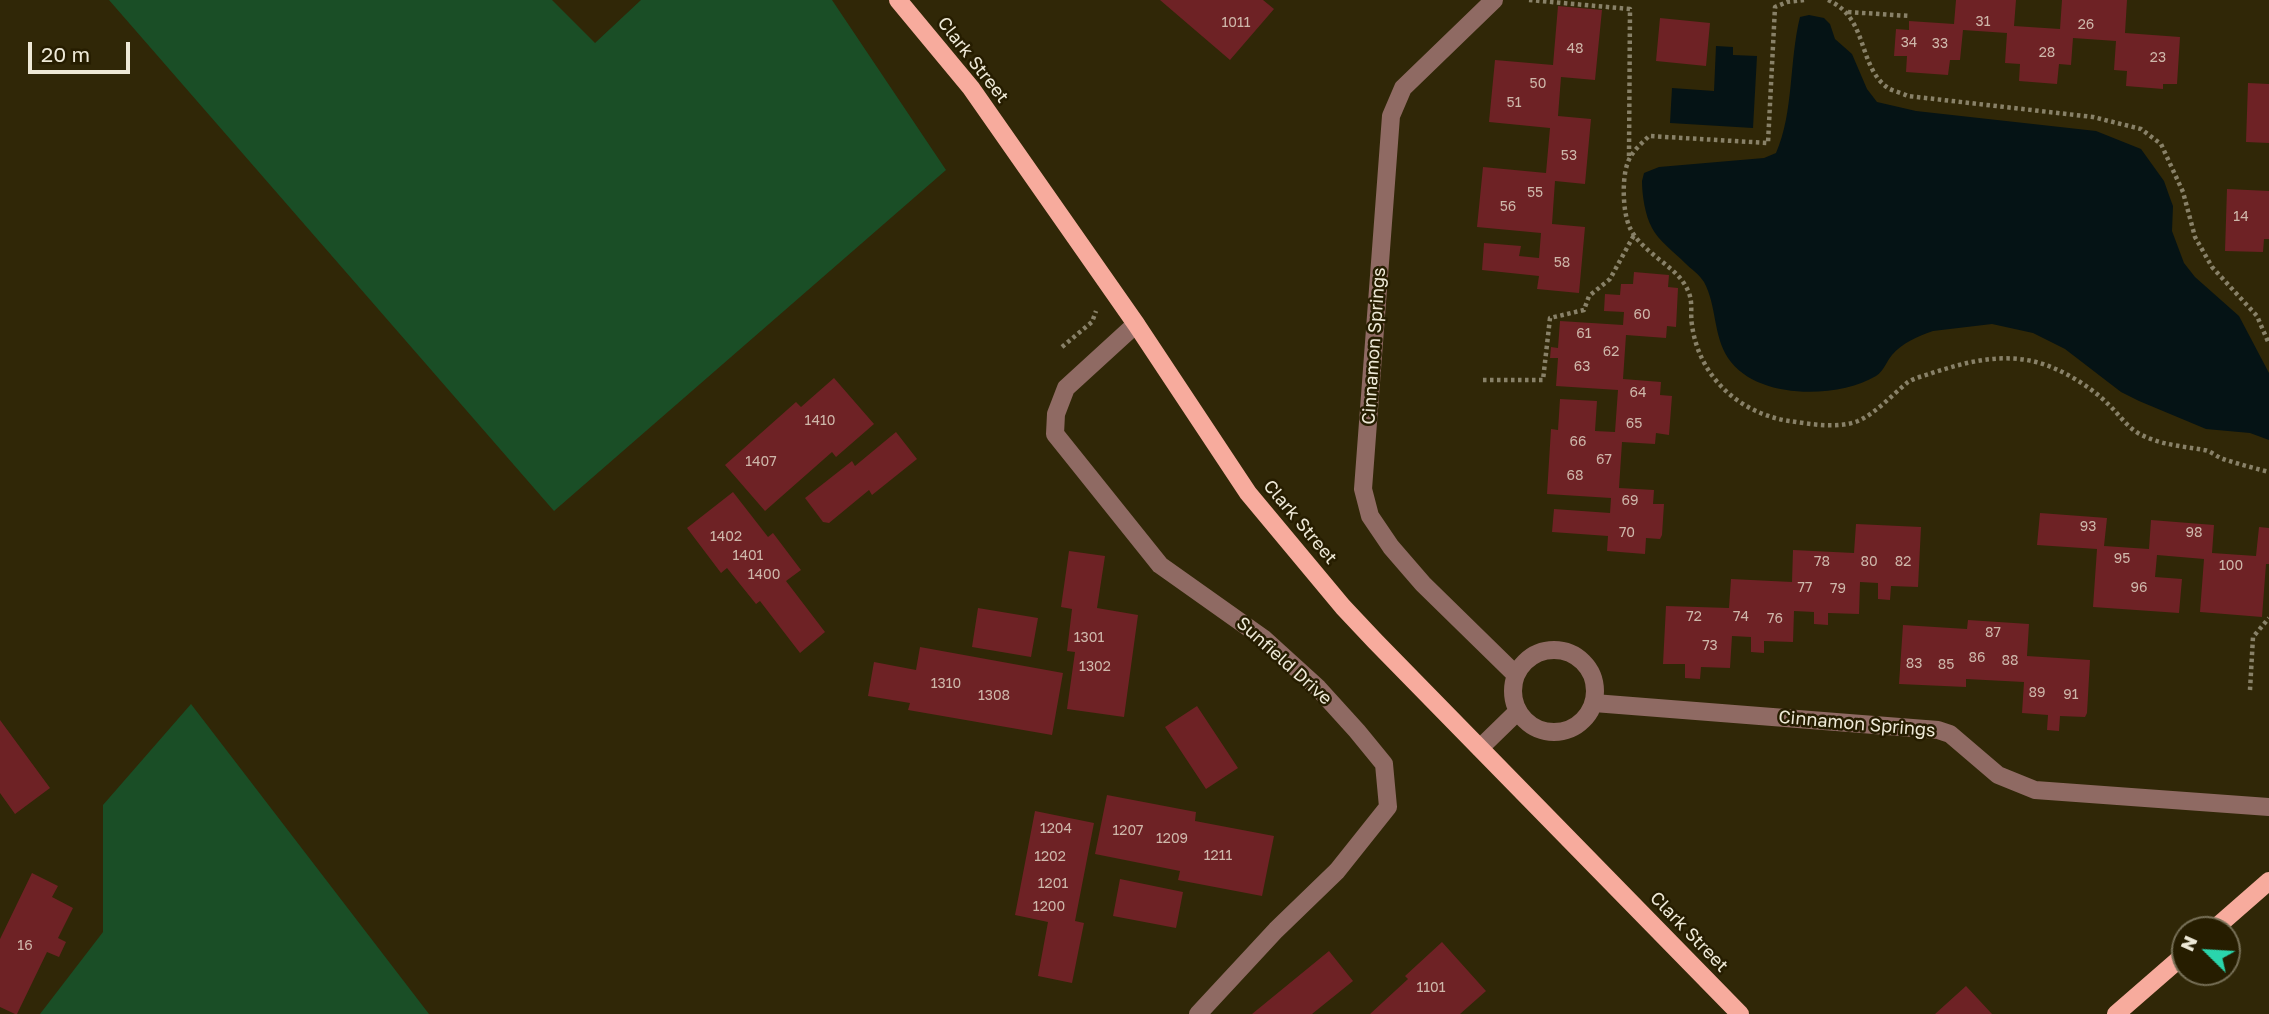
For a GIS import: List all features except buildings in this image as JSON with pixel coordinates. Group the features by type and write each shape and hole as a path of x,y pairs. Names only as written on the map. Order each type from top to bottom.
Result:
{"main road":[{"name":"Clark Street","path":"898,0 971,88 1136,324 1248,494 1343,607 1740,1014"},
{"path":"2229,916 2269,881"},
{"path":"2116,1014 2171,966"}],"street":[{"name":"Cinnamon Springs","path":"1494,0 1403,88 1391,116 1363,489 1370,516 1391,547 1423,584 1516,675"},
{"name":"Sunfield Drive","path":"1136,324 1066,388 1056,414 1055,434 1160,565 1263,638 1318,688 1384,764 1388,807 1338,871 1276,930 1198,1014"},
{"path":"1543,651 1568,652 1579,658 1594,678 1594,703 1581,723 1571,730 1559,733 1535,728 1518,711 1514,700 1516,675 1532,656 1543,651"},
{"name":"Cinnamon Springs","path":"1594,703 1938,730 1951,734 1998,775 2035,790 2269,807"},
{"path":"1480,748 1518,711"}],"path":[{"path":"1529,0 1630,9 1629,157 1624,199 1626,218 1634,235 1645,248 1673,270 1689,293 1696,342 1712,377 1727,394 1756,412 1778,419 1845,424 1859,421 1910,381 1980,360 2019,359 2048,366 2088,388 2108,403 2125,424 2140,434 2177,446 2206,450 2222,458 2269,472"},
{"path":"1629,157 1649,136 1768,143 1775,7 1804,0"},
{"path":"1828,0 1847,12 1860,34 1874,74 1888,88 1908,96 2093,117 2141,130 2161,144 2183,192 2195,237 2212,267 2256,316 2269,344"},
{"path":"1847,12 1910,16"},
{"path":"1483,380 1543,380 1550,318 1584,310 1589,296 1610,279 1634,235"},
{"path":"1062,347 1092,322 1096,313 1094,306"},
{"path":"2250,690 2253,637 2269,618"}],"green space":[{"path":"109,0 552,0 595,43 641,0 832,0 946,170 554,511"},
{"path":"191,704 429,1014 40,1014 103,932 103,805"}],"shaded area":[{"path":"1809,15 1824,18 1830,24 1835,39 1852,54 1867,89 1877,102 1916,111 2096,131 2141,149 2164,181 2173,206 2172,231 2184,263 2195,277 2239,316 2269,373 2269,440 2250,433 2206,429 2139,401 2121,392 2065,349 2033,333 1992,324 1933,331 1922,335 1896,351 1876,376 1840,389 1798,391 1777,388 1757,382 1741,372 1723,349 1704,282 1662,242 1652,228 1644,205 1642,181 1644,173 1659,167 1764,158 1776,153 1789,104 1800,17"},
{"path":"1716,46 1733,47 1733,55 1757,56 1753,128 1670,123 1672,88 1714,91"}]}
